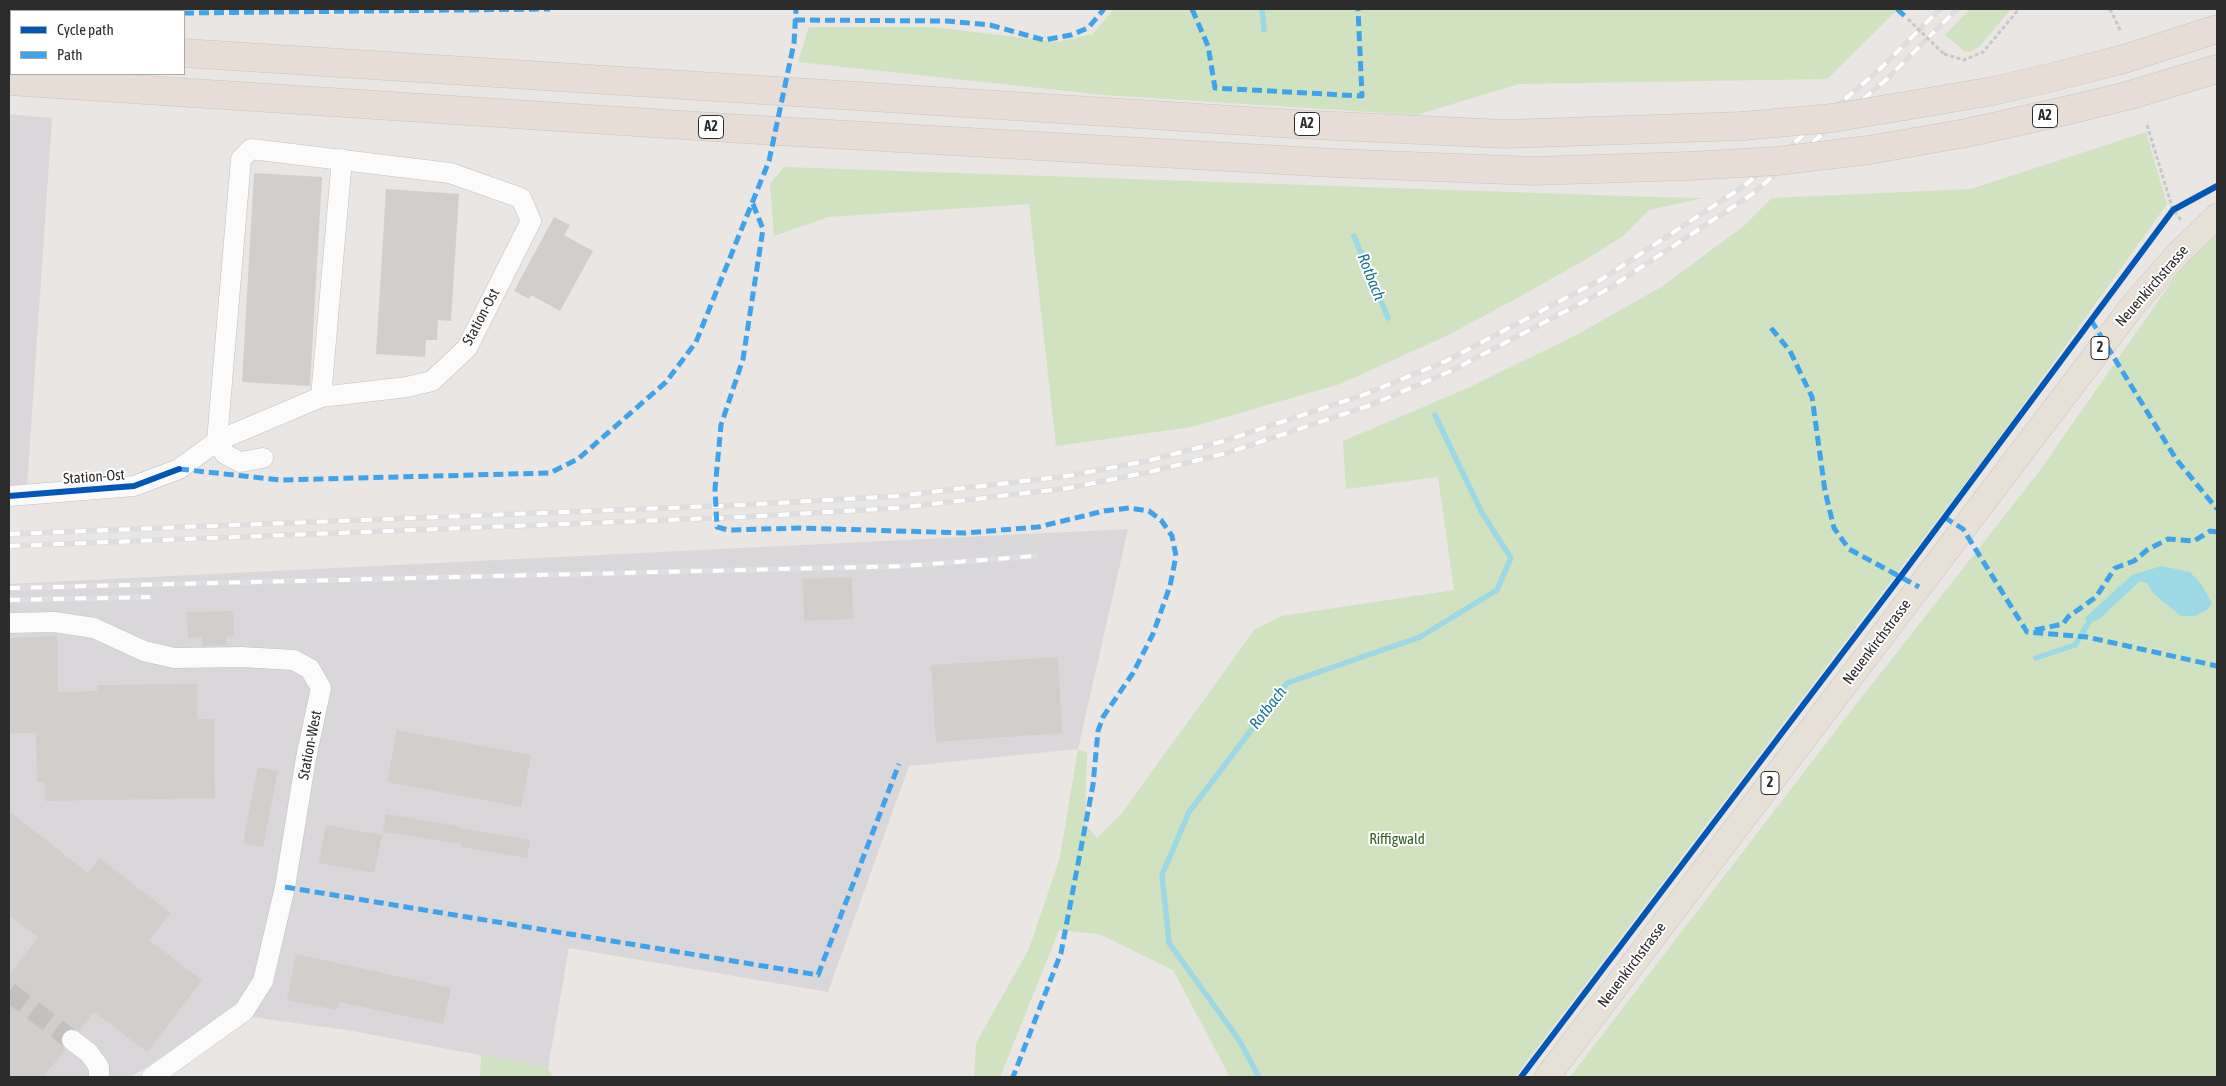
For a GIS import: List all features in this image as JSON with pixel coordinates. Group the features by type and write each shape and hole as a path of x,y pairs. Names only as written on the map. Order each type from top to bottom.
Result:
{"highway":[{"name":"A2","path":"185,53 1109,112 1505,134 1743,126 1832,118 1993,91 2050,78 2124,59 2217,29"},
{"name":"A2","path":"9,82 1107,151 1533,171 1777,161 1869,150 1966,133 2056,113 2127,96 2217,69"}],"main road":[{"name":"Neuenkirchstrasse","path":"1547,1077 2110,335 2156,278 2217,216"}],"street":[{"path":"262,458 240,462 225,454 218,441 241,159 251,149 342,159 322,397"},
{"name":"Station-Ost","path":"9,496 134,486 179,470 218,441 322,397 407,387 432,381 467,348 531,221 521,198 450,174 342,159"},
{"name":"Station-West","path":"9,623 54,622 94,628 144,650 174,658 241,657 294,660 310,669 321,688 306,758 285,887 263,981 244,1011 152,1077"},
{"path":"72,1040 94,1060 99,1067 99,1077"}],"path":[{"path":"1908,19 1944,54 1964,60 1983,52 2020,9"},
{"path":"2110,9 2121,32"},
{"path":"2147,125 2173,210"},
{"path":"2167,218 2173,210 2180,206"}],"shaded area":[{"path":"9,114 52,118 26,502 9,503"},
{"path":"1128,529 1078,749 909,766 828,992 569,948 548,1068 347,1030 228,1014 131,1077 9,1077 9,584"}],"green space":[{"path":"1114,9 1898,9 1827,79 1519,84 1416,115 1104,95 798,62 809,27 933,27 1057,42 1093,34"},
{"path":"1970,9 2011,9 1980,46 1970,52 1964,51 1945,35"},
{"name":"Riffigwald","path":"2146,132 2167,204 1992,448 1515,1077 1230,1077 1173,970 1099,934 1059,930 1000,1077 974,1077 976,1043 1029,949 1060,857 1078,749 1087,753 1085,824 1097,838 1122,813 1255,629 1282,616 1454,590 1438,477 1346,489 1343,441 1468,388 1578,334 1663,286 1745,225 1772,198 1971,189"},
{"path":"784,167 1703,198 1649,210 1623,236 1512,301 1446,336 1340,384 1191,427 1056,446 1029,204 828,217 774,236 770,184"},
{"path":"2217,234 2217,1077 1570,1077 1854,707 2038,473 2184,264"},
{"path":"481,1055 548,1068 553,1077 480,1077"}],"water":[{"path":"2162,566 2190,572 2201,584 2212,603 2207,610 2195,616 2181,616 2154,594 2147,583 2140,581 2098,620 2089,622 2085,618 2132,575"}],"building":[{"path":"254,173 322,177 310,386 242,382"},
{"path":"386,189 459,194 451,321 438,320 437,340 426,340 425,357 376,354"},
{"path":"554,217 570,225 564,235 593,251 560,311 531,295 529,299 514,291"},
{"path":"852,577 853,619 804,621 803,579"},
{"path":"233,611 234,636 226,637 227,645 202,646 202,637 188,638 187,612"},
{"path":"57,636 58,692 97,691 97,685 197,684 197,719 214,719 215,798 45,801 45,782 37,782 36,733 9,733 9,638"},
{"path":"1058,657 1062,733 936,742 931,665"},
{"path":"397,730 531,755 521,807 387,782"},
{"path":"258,767 278,771 263,847 243,843"},
{"path":"9,811 88,873 99,858 171,913 149,940 202,980 147,1052 94,1012 79,1031 73,1028 63,1032 60,1039 65,1050 43,1077 9,1077 9,975 38,937 9,915"},
{"path":"386,814 530,840 527,858 461,847 462,844 383,832"},
{"path":"326,825 382,835 374,873 319,863"},
{"path":"296,954 451,988 443,1024 339,1002 337,1010 287,1000"}],"waterway":[{"name":"Rotbach","path":"1262,9 1264,30"},
{"name":"Rotbach","path":"1354,236 1388,318"},
{"name":"Rotbach","path":"1259,1077 1239,1040 1169,943 1162,875 1189,812 1287,683 1420,637 1497,590 1511,558 1482,513 1435,415"},
{"path":"2036,658 2075,645 2089,622"}],"tunnel":[{"path":"9,992 72,1040"}],"railway":[{"path":"9,534 742,505 897,496 1067,476 1147,461 1224,441 1363,395 1446,361 1602,279 1744,186 1880,69 1940,9"},
{"path":"9,546 742,517 898,508 1069,488 1149,472 1227,453 1368,406 1451,371 1608,289 1751,195 1888,78 1957,9"},
{"path":"9,588 905,566 1035,556"},
{"path":"9,600 150,597"}],"marked path":[{"path":"132,9 148,10"},
{"path":"185,13 550,9"},
{"path":"179,469 280,480 550,473 578,459 666,382 696,342 769,161 794,43 796,9"},
{"path":"795,20 947,21 990,25 1044,40 1071,35 1088,28 1104,9"},
{"path":"1192,9 1208,46 1215,88 1362,96 1358,9"},
{"path":"1897,9 1908,19"},
{"path":"753,204 763,229 743,359 721,425 715,489 717,527 728,530 800,528 965,533 1038,527 1104,511 1129,508 1149,511 1161,520 1172,536 1176,556 1170,586 1153,634 1133,673 1103,717 1098,731 1093,785 1061,953 1013,1077"},
{"path":"2091,320 2176,459 2217,509"},
{"path":"1771,328 1790,351 1812,397 1825,491 1834,528 1849,549 1919,587"},
{"path":"1944,517 1963,529 2027,632 2087,637 2217,666"},
{"path":"2035,630 2063,624 2068,617 2096,597 2115,568 2134,561 2147,550 2168,539 2194,541 2210,531 2217,532"},
{"path":"285,887 818,975 899,764"}],"cycle path":[{"path":"1521,1077 1901,576 2173,210 2217,186"},
{"path":"9,496 134,486 179,469"}]}
